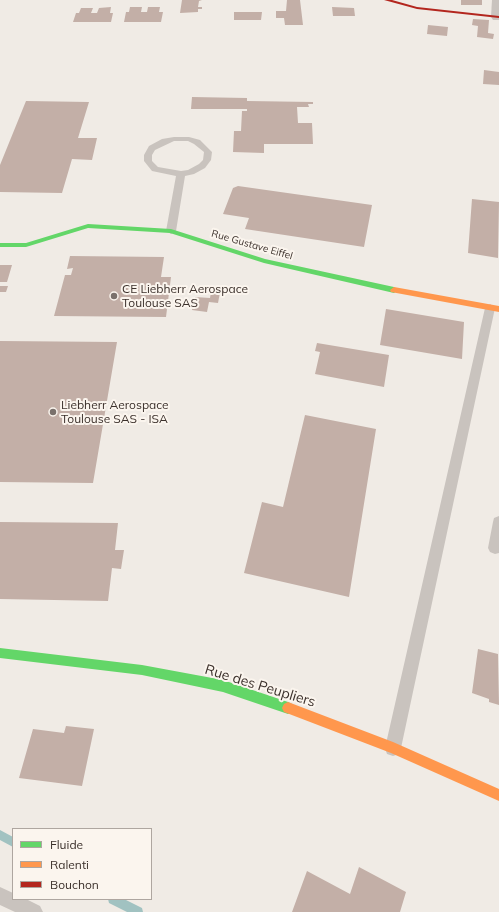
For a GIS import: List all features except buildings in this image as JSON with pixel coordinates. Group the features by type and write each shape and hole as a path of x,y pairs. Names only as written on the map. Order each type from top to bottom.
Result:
{"street":[{"path":"386,0 417,8 498,17 498,0"},
{"name":"Rue Gustave Eiffel","path":"0,245 26,245 88,226 171,231 272,263 369,286 494,308"},
{"name":"Rue des Peupliers","path":"0,653 142,670 223,686 298,711 393,748 499,795"}],"lane":[{"path":"174,139 189,139 204,147 208,152 207,160 197,169 181,174 164,172 155,169 148,161 148,155 152,148 165,141 174,139"},
{"path":"171,231 181,174"},
{"path":"393,748 494,308"},
{"path":"495,548 499,522"},
{"path":"1,898 34,912"}],"waterway":[{"path":"0,835 12,841"},
{"path":"115,900 138,912"}],"traffic: fast":[{"path":"0,245 26,245 88,226 171,231 264,261 394,290"},
{"path":"0,653 142,670 223,686 288,708"}],"traffic: slow":[{"path":"394,290 499,309"},
{"path":"288,708 393,748 499,795"}],"traffic: jam":[{"path":"386,0 417,8 499,17"}],"place":[{"name":"CE Liebherr Aerospace Toulouse SAS","path":"114,296"},
{"name":"Liebherr Aerospace Toulouse SAS - ISA","path":"53,412"}]}
